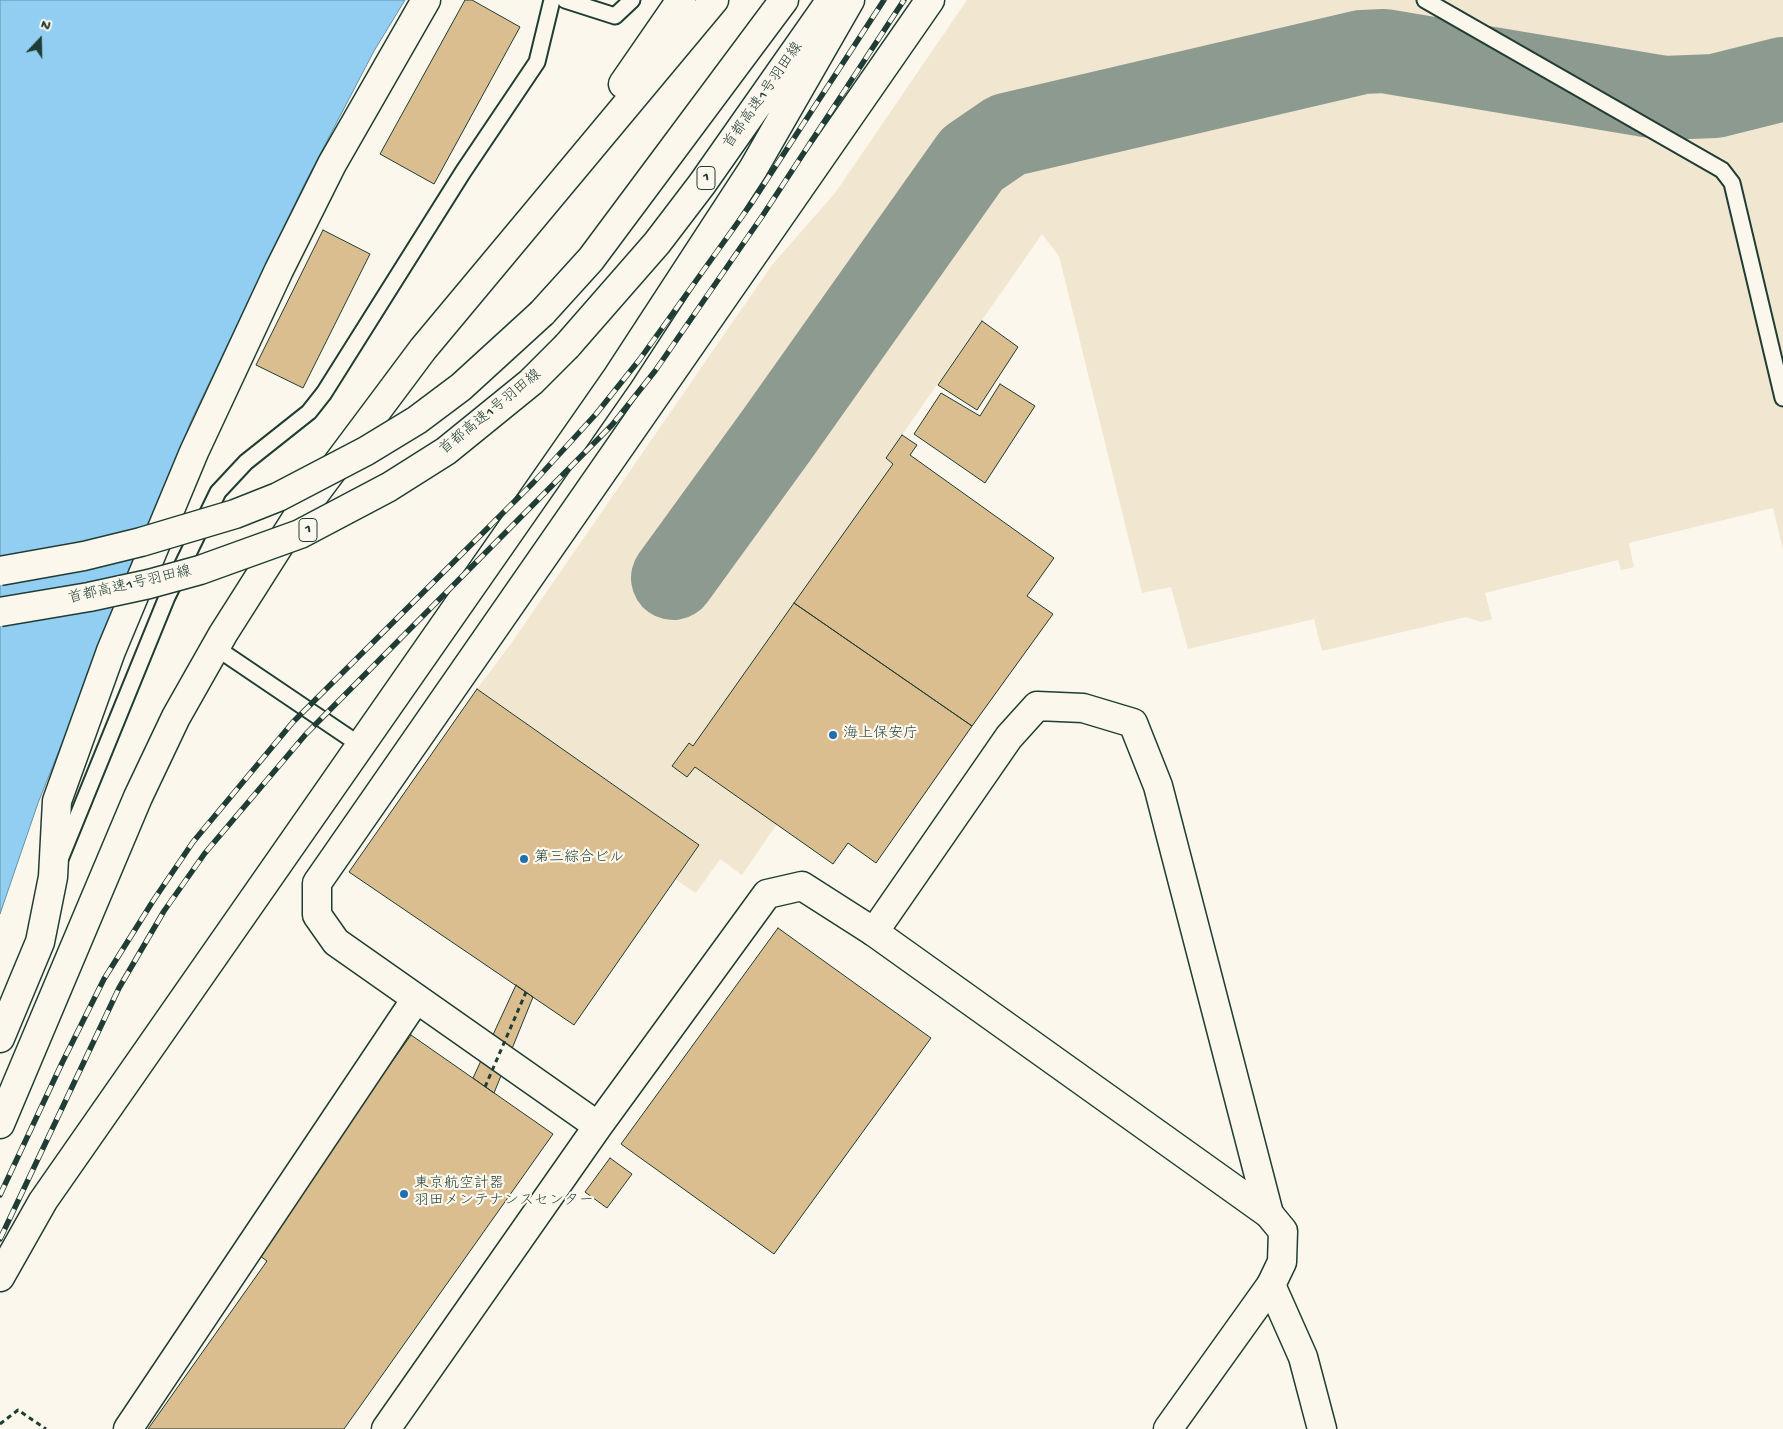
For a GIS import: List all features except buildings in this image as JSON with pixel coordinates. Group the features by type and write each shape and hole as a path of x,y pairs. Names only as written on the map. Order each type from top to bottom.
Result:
{"main road":[{"path":"0,1038 40,942 53,877 58,801 111,651 194,452 279,270 328,173 426,0"},
{"path":"536,211 680,0"},
{"path":"0,1124 138,797 176,716 216,647 296,519 423,350 536,211 714,0"},
{"path":"0,571 84,556 151,539 235,514 278,497 359,456 417,420 461,387 542,314 591,259 784,0"},
{"name":"首都高速1号羽田線","path":"0,612 88,597 149,584 200,570 300,534 389,487 446,451 531,382 567,346 657,243 702,184 831,0"},
{"path":"0,1277 43,1201 629,359 753,169 850,0"},
{"path":"598,1126 336,942 316,915 317,883 930,0"},
{"path":"874,932 1009,737 1037,706 1083,708 1133,723 1158,786 1269,1214"},
{"path":"386,1429 598,1126 767,894 802,886 874,932 1269,1214 1283,1231 1282,1262 1271,1285 1168,1429"},
{"path":"128,1429 416,999"},
{"path":"1271,1285 1304,1357 1322,1429"}],"lane":[{"path":"53,877 167,597 218,492 246,462 309,412 324,393 463,172 537,62 552,0"},
{"path":"565,0 615,16 632,0"},
{"path":"1425,0 1722,170 1732,183 1783,398"},
{"path":"216,647 360,746"}],"path":[{"path":"485,1087 526,992"},
{"path":"0,1424 18,1410 46,1429"}],"shaded area":[{"path":"967,0 1783,0 1783,550 1773,508 1629,543 1634,567 1621,570 1618,560 1485,593 1492,619 1481,622 1466,617 1322,651 1314,619 1188,649 1171,587 1142,593 1059,256 1042,234 902,435 917,445 910,456 1054,558 1027,596 1053,614 876,863 848,843 833,864 777,824 742,875 720,859 696,893 675,879 699,845 477,689 510,645 772,265 835,193"}],"water":[{"path":"0,0 405,0 374,51 304,185 191,421 38,803 0,914"}],"taxiway":[{"path":"673,578 972,159 1007,135 1362,52 1384,51 1664,98 1715,96 1783,79"}],"railway":[{"path":"0,1195 104,979 193,842 293,722 533,483 596,414 640,359 751,204 884,0"},
{"path":"0,1239 119,988 164,911 205,853 306,734 612,425 655,371 763,215 904,0"}],"place":[{"name":"海上保安庁","path":"833,735"},
{"name":"第三綜合ビル","path":"524,859"},
{"name":"東京航空計器 羽田メンテナンスセンター","path":"404,1194"}]}
